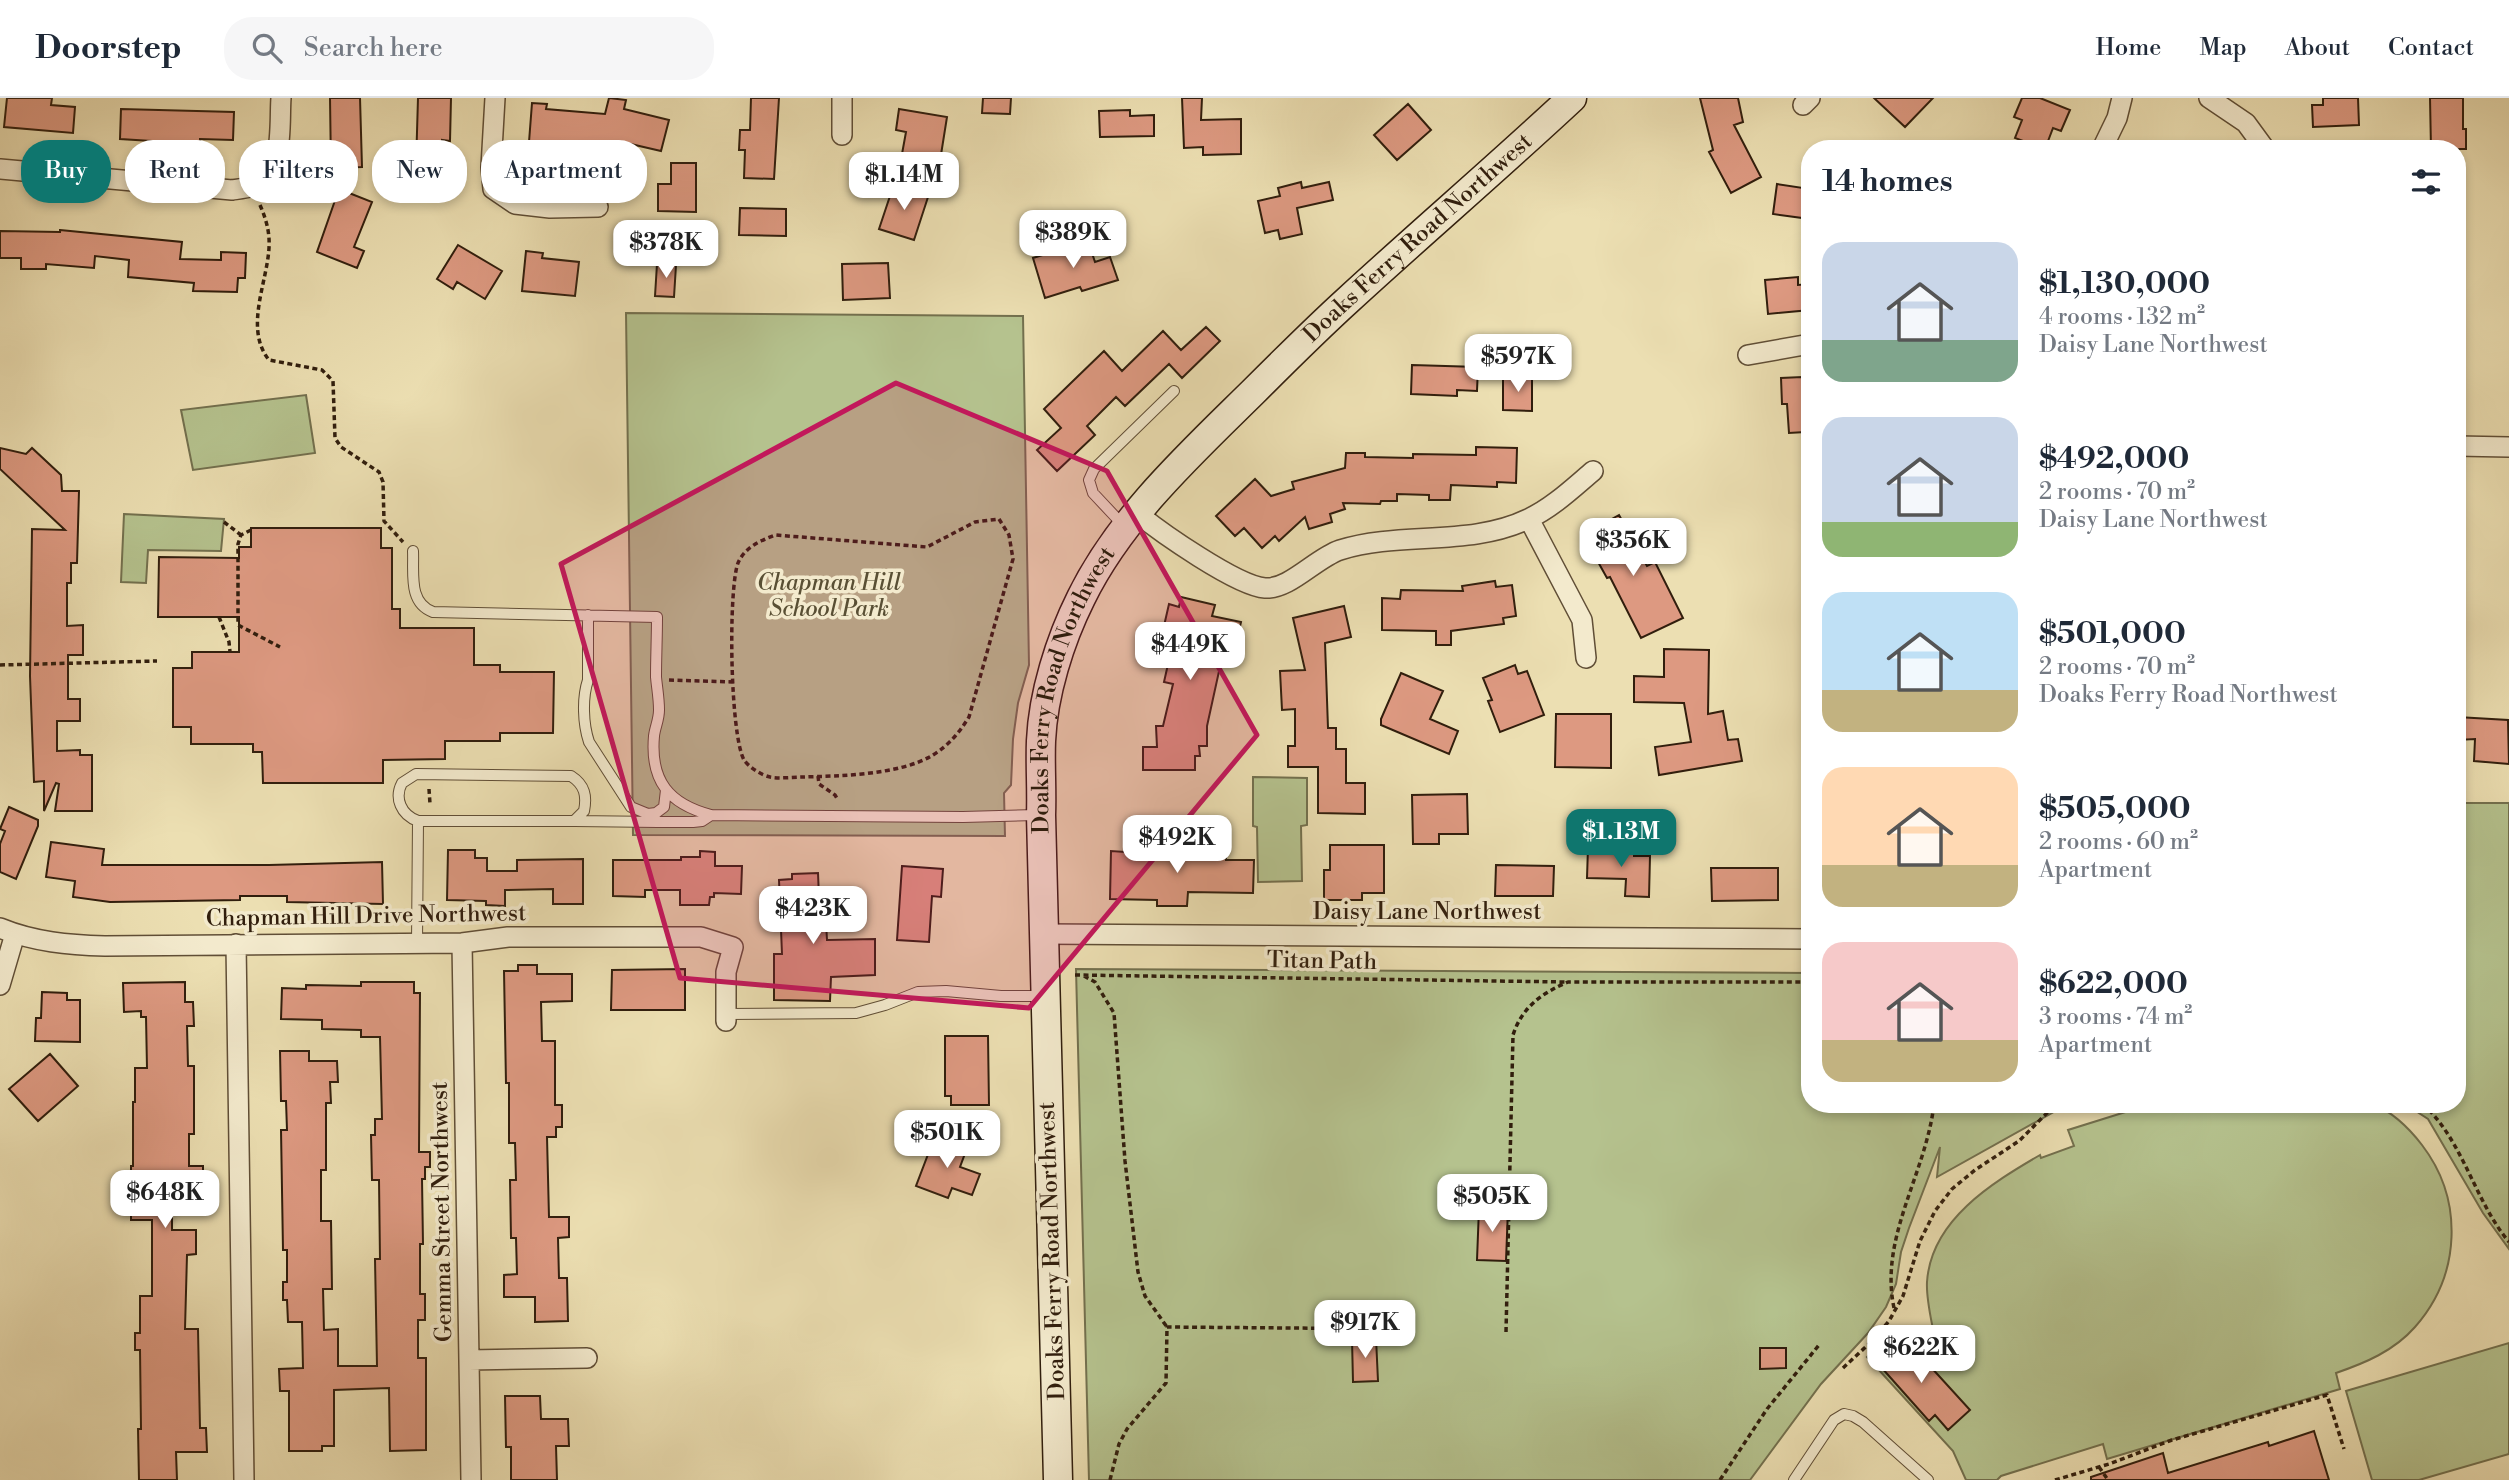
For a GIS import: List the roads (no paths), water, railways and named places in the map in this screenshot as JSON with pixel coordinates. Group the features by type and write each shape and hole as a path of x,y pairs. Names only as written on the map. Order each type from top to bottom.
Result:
{"main road":[{"name":"Doaks Ferry Road Northwest","path":"1058,1480 1041,739 1047,699 1060,650 1080,600 1099,566 1131,520 1213,431 1347,300 1572,98"}],"street":[{"path":"0,169 232,190 254,186 267,178 274,165 281,98"},
{"path":"495,98 491,167 493,189 515,204 551,208 598,207"},
{"path":"842,98 842,135"},
{"path":"2106,140 2117,118 2122,98"},
{"path":"2209,98 2246,122 2259,140"},
{"path":"1748,355 1801,346"},
{"path":"2466,446 2509,447"},
{"path":"1131,520 1247,583 1266,588 1283,584 1338,551 1408,538 1469,535 1529,519 1562,497 1592,471"},
{"path":"1529,519 1582,620 1586,657"},
{"path":"0,985 8,931"},
{"name":"Chapman Hill Drive Northwest","path":"8,931 65,945 462,943 508,937 701,937 733,947 726,972 726,1017"},
{"name":"Daisy Lane Northwest","path":"1044,934 1801,939"},
{"name":"Gemma Street Northwest","path":"462,943 471,1480"},
{"path":"236,944 244,1480"},
{"path":"469,1360 587,1359"}],"lane":[{"path":"1131,520 1093,493 1088,481 1094,469 1174,391"},
{"path":"414,551 414,592 425,609 433,612 657,617 656,680 659,722 654,733 654,758 658,775 666,790 688,809 711,815 1041,815"},
{"path":"588,615 588,680 585,689 586,731 589,742 626,802 658,822"},
{"path":"575,821 584,811 585,794 578,780 572,776 429,774 411,776 399,788 400,804 408,815 418,821 693,822 702,821 711,815"},
{"path":"648,814 656,813 664,807 666,790"},
{"path":"417,943 418,821"},
{"path":"726,1017 856,1013 918,992 946,991 1001,996 1045,985"},
{"path":"1794,1480 1835,1420 1844,1414 1863,1422 1928,1480"}],"park label":[{"name":"Chapman Hill School Park","path":"829,596"}]}
